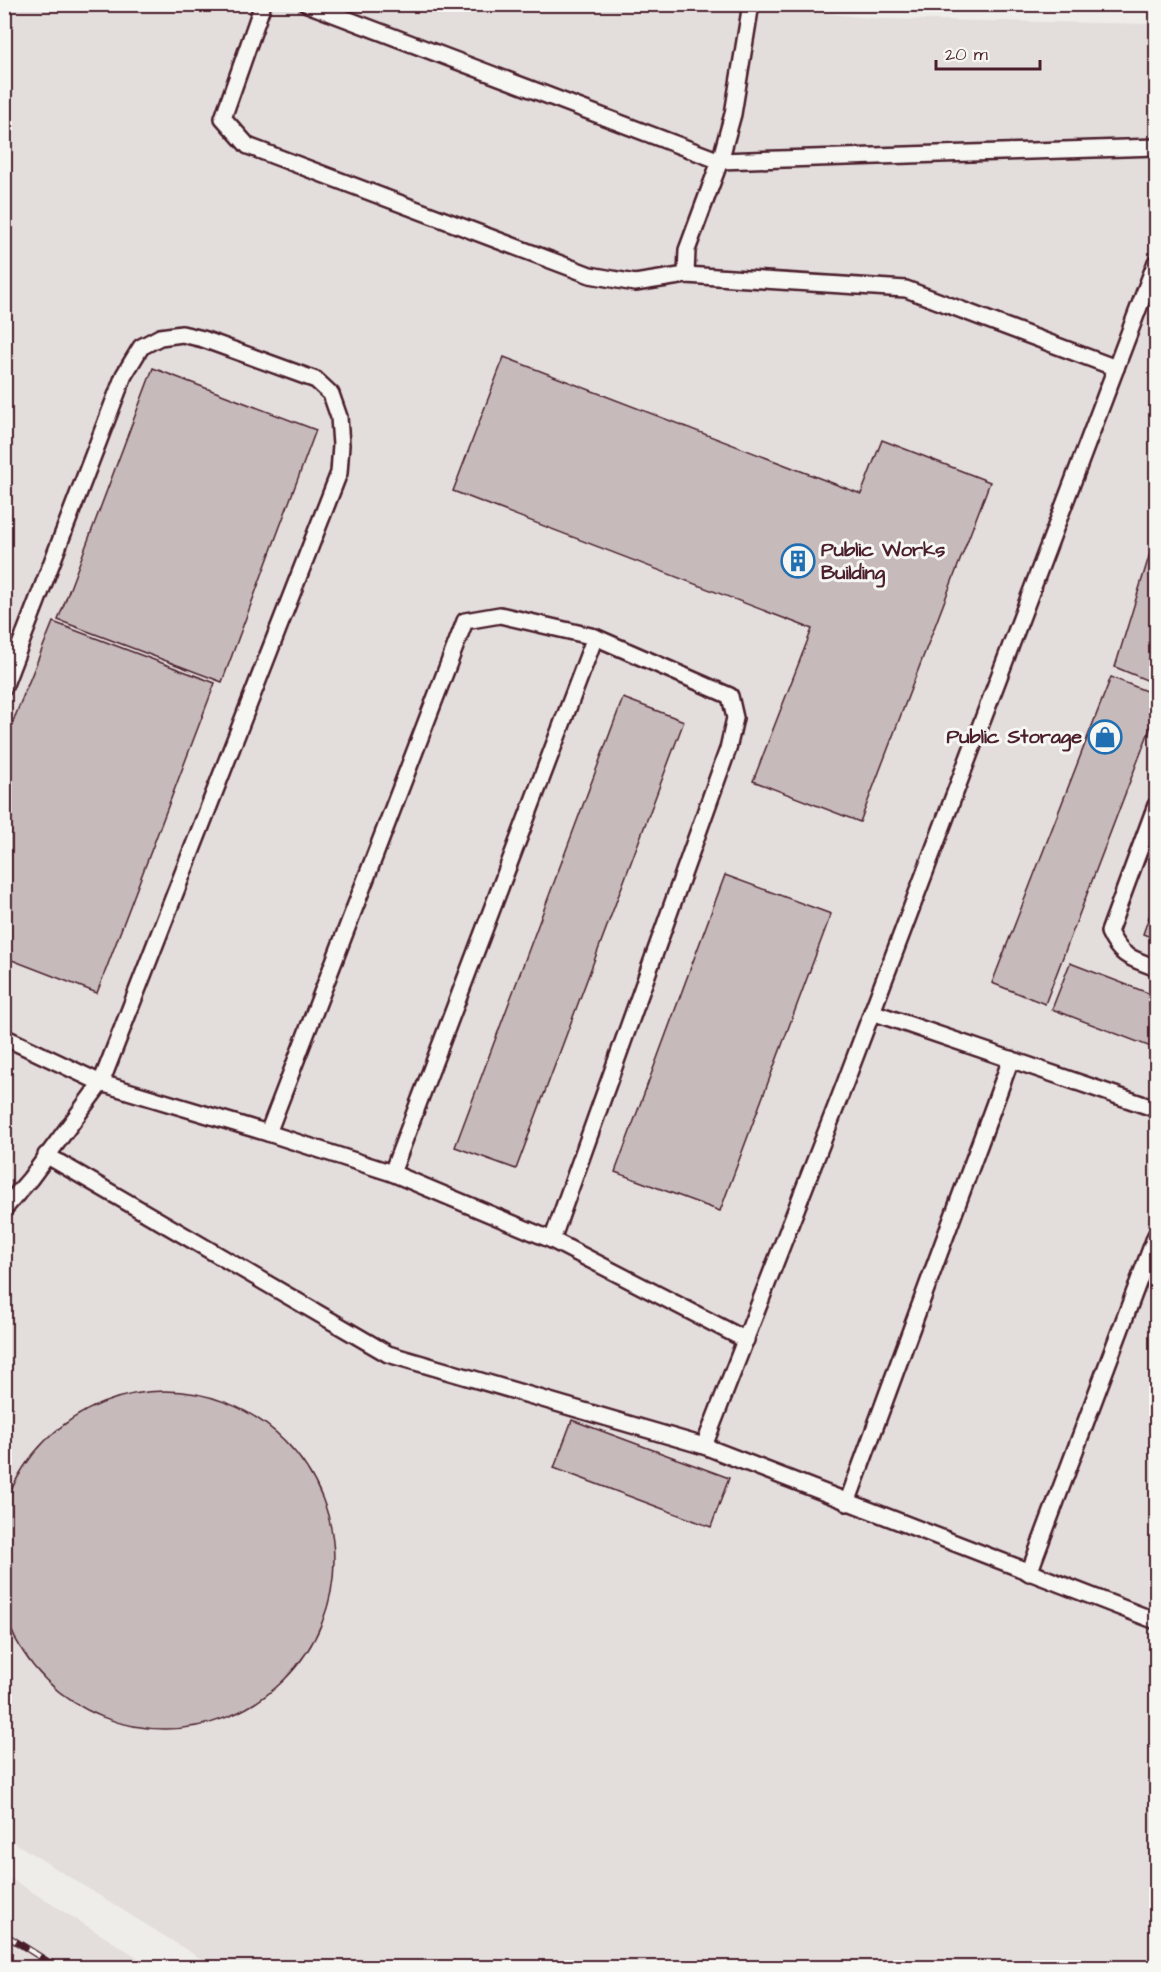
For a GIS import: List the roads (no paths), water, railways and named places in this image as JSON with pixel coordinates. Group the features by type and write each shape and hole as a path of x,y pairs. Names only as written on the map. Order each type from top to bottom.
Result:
{"lane":[{"path":"263,4 223,118 248,146 590,275 635,283 686,275 906,288 1116,368"},
{"path":"307,4 720,161 1156,147"},
{"path":"686,275 687,250 720,161 733,114 751,4"},
{"path":"704,1446 872,1012 1156,262"},
{"path":"4,687 124,375 141,347 160,337 182,334 203,339 316,380 331,394 339,417 341,445 339,472 102,1083 30,1179 4,1209"},
{"path":"268,1133 465,621 500,615 595,637 730,696 735,718 728,749 552,1240"},
{"path":"392,1173 595,637"},
{"path":"1156,810 1109,932 1116,949 1130,958 1156,968"},
{"path":"872,1012 1156,1109"},
{"path":"4,1036 102,1083 392,1173 552,1240 746,1340"},
{"path":"847,1503 1011,1059"},
{"path":"46,1155 388,1354 704,1446 1156,1622"},
{"path":"1029,1573 1156,1235"}],"railway":[{"path":"4,1934 58,1968"}],"place":[{"name":"Public Works Building","path":"798,561"},
{"name":"Public Storage","path":"1105,737"}]}
